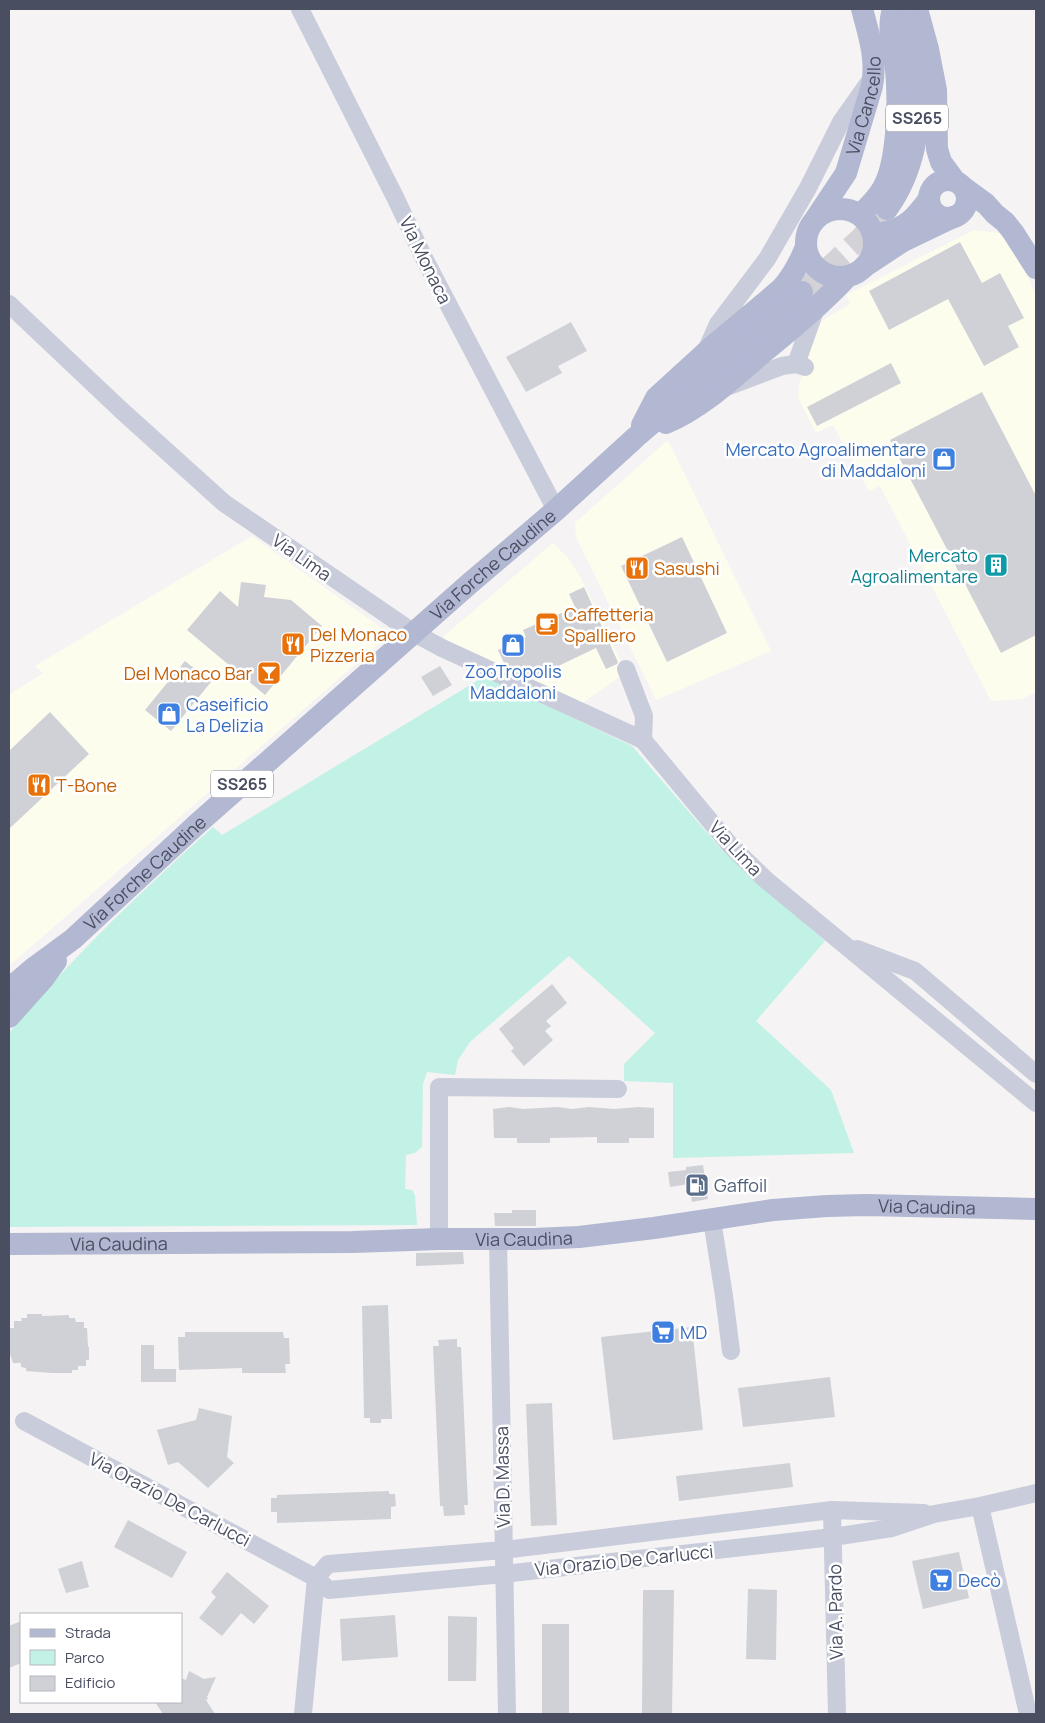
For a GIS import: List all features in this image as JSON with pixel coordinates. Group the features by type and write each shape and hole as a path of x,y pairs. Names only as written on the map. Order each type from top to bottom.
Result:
{"main road":[{"name":"Via Cancello","path":"636,437 656,398 785,285 796,271 805,249 809,227 846,173 869,98 874,74 874,59 862,9"},
{"path":"816,218 826,211 832,210 855,212 876,198 883,188 892,160 896,118 897,81 890,33 890,20 893,9"},
{"name":"SS265","path":"887,210 906,175 916,131 918,107 916,80 904,22 905,9"},
{"path":"917,9 928,49 936,90 937,149 941,162 959,185 967,200 966,206 956,216 942,217 930,205 930,193 937,183 948,180 959,185 986,204 1005,222 1036,268"},
{"name":"Via Cancello","path":"846,173 855,212 868,224 873,234"},
{"path":"805,249 809,259 820,271 835,277 856,272 872,257 874,246 873,234 897,230 907,224 929,199"},
{"path":"636,437 684,416 720,389 809,300 904,241 956,216 970,212 995,214"},
{"name":"Via Forche Caudine","path":"9,989 73,939 196,825 556,510 636,437 724,362 809,300"},
{"name":"Via Forche Caudine","path":"9,1017 43,979 73,939"},
{"name":"Via Caudina","path":"9,1244 498,1240 579,1237 773,1210 866,1205 1036,1209"}],"street":[{"name":"Via Monaca","path":"300,9 424,258 556,510"},
{"path":"704,354 718,324 767,259 808,188 840,122 874,74"},
{"path":"720,389 782,366 800,366 809,300"},
{"name":"Via Lima","path":"9,304 121,410 224,503 414,633 534,691 643,740 730,845 766,880 1036,1103"},
{"path":"626,669 644,716 643,740"},
{"name":"Via Lima","path":"842,944 915,971 1036,1074"},
{"path":"439,1239 440,1088 618,1089"},
{"path":"712,1220 731,1351"},
{"name":"Via D. Massa","path":"498,1240 507,1714"},
{"name":"Via Orazio De Carlucci","path":"24,1421 316,1578 329,1590 504,1574 833,1537 892,1528 934,1514 1036,1493"},
{"path":"980,1506 1028,1714"},
{"name":"Via Orazio De Carlucci","path":"316,1578 328,1564 504,1550 832,1510 934,1514"},
{"name":"Via A. Pardo","path":"832,1510 837,1714"},
{"path":"304,1714 316,1578"}],"shaded area":[{"name":"Mercato Agroalimentare di Maddaloni","path":"974,230 1000,233 1027,275 1036,295 1036,692 1022,699 991,701 880,486 869,491 833,425 816,433 798,397 799,384 821,321 850,304 846,295"},
{"path":"668,440 771,651 656,700 576,537 575,523"},
{"path":"252,536 390,634 9,966 9,695 43,673 35,666"},
{"path":"553,543 568,558 581,578 620,660 624,674 578,706 446,643 444,636"}],"green space":[{"path":"485,676 632,746 722,850 825,941 756,1021 831,1090 854,1153 673,1158 673,1083 624,1081 624,1064 655,1033 569,956 470,1042 458,1060 455,1075 427,1072 423,1084 422,1147 415,1153 406,1155 405,1189 412,1190 415,1195 417,1225 9,1227 9,1033 18,1021 112,921 213,827 222,835"}],"building":[{"path":"960,242 982,283 1000,273 1024,318 1008,326 1019,347 984,366 948,299 889,330 869,291"},
{"path":"571,322 587,351 558,366 562,373 526,392 506,357"},
{"path":"891,363 901,383 817,426 807,407"},
{"name":"Mercato Agroalimentare","path":"982,392 1036,496 1036,635 1001,653 890,440"},
{"path":"682,537 727,633 667,662 621,566"},
{"path":"241,582 266,585 264,597 291,600 322,626 265,695 187,630 220,591 238,607"},
{"path":"584,587 618,662 617,664 606,669 596,648 533,678 525,674 522,668 516,670 505,665 498,650 526,637 523,630 575,607 569,594"},
{"path":"185,661 211,682 171,731 145,710"},
{"path":"440,666 452,685 433,696 421,677"},
{"path":"50,712 89,754 9,829 9,751"},
{"path":"552,984 567,1003 546,1021 551,1026 545,1031 553,1040 524,1066 511,1051 514,1048 499,1029"},
{"path":"509,1107 523,1109 558,1107 572,1109 589,1107 614,1109 654,1108 654,1138 629,1138 629,1143 597,1143 597,1137 550,1138 550,1143 517,1143 517,1138 494,1138 493,1109"},
{"path":"703,1165 708,1199 692,1202 689,1184 670,1187 668,1172 686,1170 686,1167"},
{"path":"512,1210 536,1210 536,1226 495,1226 494,1213 512,1213"},
{"path":"463,1252 464,1264 416,1266 416,1253"},
{"path":"388,1305 392,1419 381,1419 381,1423 370,1423 370,1418 364,1418 362,1306"},
{"path":"27,1314 42,1314 42,1316 69,1315 69,1318 75,1318 76,1322 84,1322 84,1328 87,1328 89,1347 89,1360 86,1360 86,1366 78,1366 78,1370 72,1370 72,1373 52,1373 26,1371 26,1368 21,1367 21,1363 13,1363 9,1351 9,1328 14,1328 14,1321 22,1321 21,1318 27,1318"},
{"path":"692,1327 703,1430 613,1440 601,1337"},
{"path":"185,1332 283,1332 284,1338 289,1338 290,1364 285,1364 286,1373 242,1373 242,1368 179,1370 178,1337 185,1337"},
{"path":"457,1339 457,1347 461,1347 468,1505 464,1505 465,1515 444,1516 443,1506 440,1506 433,1346 439,1346 438,1340"},
{"path":"141,1345 154,1345 154,1369 176,1369 176,1382 141,1382"},
{"path":"830,1377 835,1417 743,1427 738,1388"},
{"path":"552,1403 557,1525 531,1526 526,1404"},
{"path":"199,1408 232,1416 227,1457 234,1463 208,1488 178,1462 168,1465 157,1430 196,1420"},
{"path":"790,1463 793,1487 679,1501 676,1476"},
{"path":"389,1491 389,1494 395,1494 396,1506 391,1507 391,1519 277,1523 277,1512 271,1512 271,1498 277,1498 277,1495"},
{"path":"128,1520 187,1552 172,1578 114,1547"},
{"name":"Decò","path":"959,1552 969,1598 923,1609 912,1561"},
{"path":"82,1561 89,1587 66,1593 58,1569"},
{"path":"227,1572 269,1606 254,1624 241,1613 222,1636 199,1618 216,1597 211,1592"},
{"path":"748,1589 777,1590 776,1660 746,1659"},
{"path":"643,1590 674,1590 672,1714 642,1714"},
{"path":"395,1615 398,1657 342,1661 340,1619"},
{"path":"448,1616 477,1617 476,1681 448,1681"},
{"path":"20,1621 20,1663 9,1668 9,1626"},
{"path":"542,1624 569,1624 569,1714 542,1714"},
{"path":"189,1671 204,1679 216,1677 206,1700 215,1714 163,1714 156,1703 182,1703 182,1678 186,1680"}],"tunnel":[{"path":"802,292 860,239 887,209"}],"place":[{"name":"Mercato Agroalimentare di Maddaloni","path":"944,459"},
{"name":"Mercato Agroalimentare","path":"996,565"},
{"name":"Sasushi","path":"637,568"},
{"name":"Caffetteria Spalliero","path":"547,624"},
{"name":"Del Monaco Pizzeria","path":"293,644"},
{"name":"ZooTropolis Maddaloni","path":"513,645"},
{"name":"Del Monaco Bar","path":"269,673"},
{"name":"Caseificio La Delizia","path":"169,714"},
{"name":"T-Bone","path":"39,785"},
{"name":"Gaffoil","path":"697,1185"},
{"name":"MD","path":"663,1332"},
{"name":"Decò","path":"941,1580"}]}
